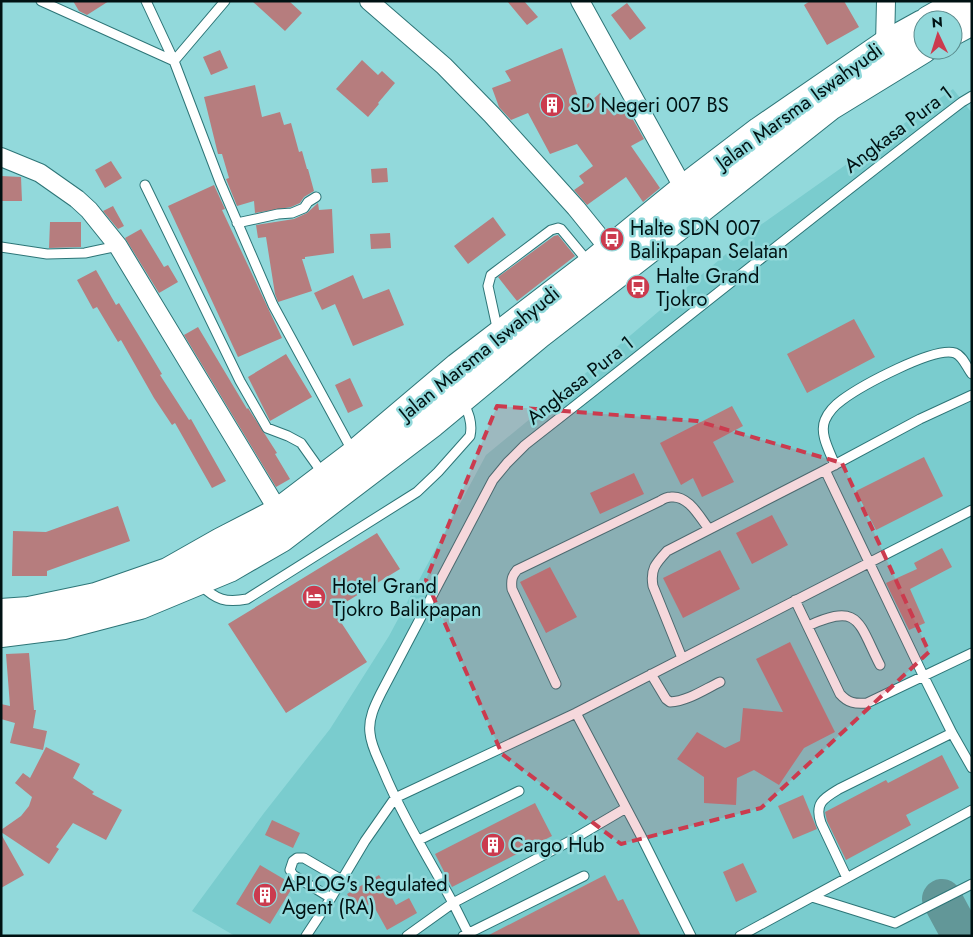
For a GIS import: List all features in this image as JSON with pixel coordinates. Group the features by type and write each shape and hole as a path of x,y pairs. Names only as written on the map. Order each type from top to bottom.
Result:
{"highway":[{"name":"Jalan Marsma Iswahyudi","path":"1,613 29,612 96,597 168,572 279,512 354,454 458,367 760,131 885,45 913,30"},
{"name":"Jalan Marsma Iswahyudi","path":"1,633 64,625 140,605 229,568 281,538 432,423 538,335 830,106 913,55"}],"street":[{"path":"369,1 444,66 492,115 532,162 576,208 600,257"},
{"path":"580,1 684,189"},
{"path":"885,45 886,1"},
{"path":"1,157 15,161 40,173 77,199 118,246 279,512"}],"lane":[{"path":"41,1 174,62"},
{"path":"146,1 174,62 220,182 278,316 354,454"},
{"path":"174,62 226,1"},
{"name":"Angkasa Pura 1","path":"465,934 453,903 394,798 375,750 370,733 370,722 374,708 493,480 507,463 532,439 840,194 972,96"},
{"path":"145,185 240,381 258,412 270,430 301,443 324,476"},
{"path":"237,223 278,214 292,213 304,208 308,202 316,197"},
{"path":"499,335 488,286 491,275 494,272 550,230 558,228 600,257"},
{"path":"1,247 46,254 85,253 118,246"},
{"path":"835,465 826,443 824,422 830,411 841,400 876,379 931,355 944,352 954,353 961,357 972,374"},
{"path":"682,658 653,586 651,574 656,562 667,551 920,419 972,394"},
{"path":"197,582 212,596 231,602 246,599 417,492 438,472 470,436 469,413 461,398"},
{"path":"825,470 923,675 972,768"},
{"path":"556,684 512,589 511,581 513,574 651,505 671,497 679,498 691,505 709,529"},
{"path":"306,936 394,798 576,713 972,510"},
{"path":"795,600 840,694 845,700 856,704 867,703 972,653"},
{"path":"808,626 827,617 841,614 852,617 860,626 880,664"},
{"path":"651,674 666,699 670,702 678,702 720,682"},
{"path":"576,713 691,936"},
{"path":"847,878 821,822 818,808 821,802 839,789 952,733"},
{"path":"419,840 519,791"},
{"path":"407,936 453,903 570,841 626,808"},
{"path":"740,936 972,810"},
{"path":"331,898 293,876 290,870 291,865 298,858 304,858 342,880"},
{"path":"465,934 584,876"},
{"path":"812,897 895,923 972,884"}],"highlighted area":[{"path":"497,406 697,421 842,463 929,652 761,808 621,844 502,754 426,580"}],"shaded area":[{"path":"953,89 972,113 972,936 235,936 192,911 264,813 330,729 389,636 486,455 759,226"}],"building":[{"path":"73,1 109,1 87,15 79,11"},
{"path":"252,1 289,1 302,13 285,31"},
{"path":"507,1 524,1 538,17 527,25"},
{"path":"810,1 844,1 859,27 827,45 804,5"},
{"path":"627,3 646,28 630,40 611,15"},
{"path":"562,48 582,109 600,93 618,114 627,109 644,139 631,146 660,188 643,202 626,177 587,205 574,190 584,183 579,176 593,166 577,144 550,154 528,113 511,120 499,107 492,88 511,81 505,71"},
{"path":"220,50 228,68 211,75 203,57"},
{"path":"362,60 378,75 382,71 395,83 368,117 336,89"},
{"path":"255,85 262,117 280,112 284,125 291,123 299,152 302,151 314,191 304,197 300,203 291,207 255,213 254,201 237,206 226,179 229,178 222,154 218,154 204,97"},
{"path":"111,161 122,178 105,188 95,170"},
{"path":"387,168 388,182 372,183 371,169"},
{"path":"1,176 21,177 22,201 1,201"},
{"path":"214,185 225,209 222,210 282,338 238,357 168,206"},
{"path":"318,203 319,210 332,209 334,253 302,259 312,291 278,302 266,237 258,238 256,225 294,219 307,213"},
{"path":"113,206 124,226 118,229 103,211"},
{"path":"493,217 506,235 468,264 454,246"},
{"path":"50,222 81,222 81,247 49,248"},
{"path":"141,229 164,267 168,265 178,282 159,293 125,238"},
{"path":"390,233 391,248 371,249 370,234"},
{"path":"558,235 575,256 517,301 498,277"},
{"path":"96,270 116,305 119,303 162,374 160,375 189,420 191,419 226,481 212,488 175,423 172,425 154,398 121,340 118,342 97,307 93,309 77,280"},
{"path":"353,275 363,299 389,289 404,325 353,346 335,304 322,310 314,293"},
{"path":"854,319 875,357 807,393 787,354"},
{"path":"198,327 247,409 277,453 275,454 290,479 276,487 184,335"},
{"path":"286,354 312,397 270,421 248,377"},
{"path":"350,378 363,406 348,413 335,385"},
{"path":"732,406 743,426 713,442 734,482 702,497 693,478 681,485 660,443"},
{"path":"924,457 943,496 876,530 856,491"},
{"path":"634,473 644,494 600,514 590,493"},
{"path":"118,506 130,541 47,571 47,576 12,576 13,531 46,532"},
{"path":"772,515 788,545 752,564 736,533"},
{"path":"377,533 400,569 333,610 367,662 286,713 228,624"},
{"path":"942,548 952,567 910,589 925,623 909,630 886,583 917,569 914,563"},
{"path":"720,550 740,589 683,618 663,578"},
{"path":"550,567 577,617 546,633 520,582"},
{"path":"790,642 835,732 804,748 779,785 754,770 737,778 736,805 704,803 704,777 677,759 697,732 725,748 740,741 743,708 783,712 756,659"},
{"path":"29,653 34,710 36,710 33,728 47,731 43,750 10,743 15,723 1,719 1,704 10,706 6,654"},
{"path":"46,747 80,764 73,778 94,792 92,794 122,810 106,840 73,823 56,847 59,849 49,864 1,832 1,830 21,816 29,806 32,797 15,783 23,773 30,778"},
{"path":"942,755 959,788 906,815 911,825 846,860 827,821 825,812 886,780 888,783"},
{"path":"803,795 817,829 793,839 778,806"},
{"name":"Cargo Hub","path":"535,803 552,836 452,887 435,854"},
{"path":"272,820 300,833 293,848 265,835"},
{"path":"1,834 24,875 1,888"},
{"path":"743,863 757,892 736,902 723,872"},
{"name":"APLOG's Regulated Agent (RA)","path":"260,865 294,885 270,924 236,904"},
{"path":"379,875 396,905 409,898 417,913 387,930 372,903 358,911 347,894"},
{"path":"605,875 618,901 623,899 641,936 487,936"}],"taxiway":[{"path":"942,899 962,936"}],"place":[{"name":"SD Negeri 007 BS","path":"552,105"},
{"name":"Halte SDN 007 Balikpapan Selatan","path":"612,239"},
{"name":"Halte Grand Tjokro","path":"638,287"},
{"name":"Hotel Grand Tjokro Balikpapan","path":"314,597"},
{"name":"Cargo Hub","path":"493,845"},
{"name":"APLOG's Regulated Agent (RA)","path":"265,895"}]}
